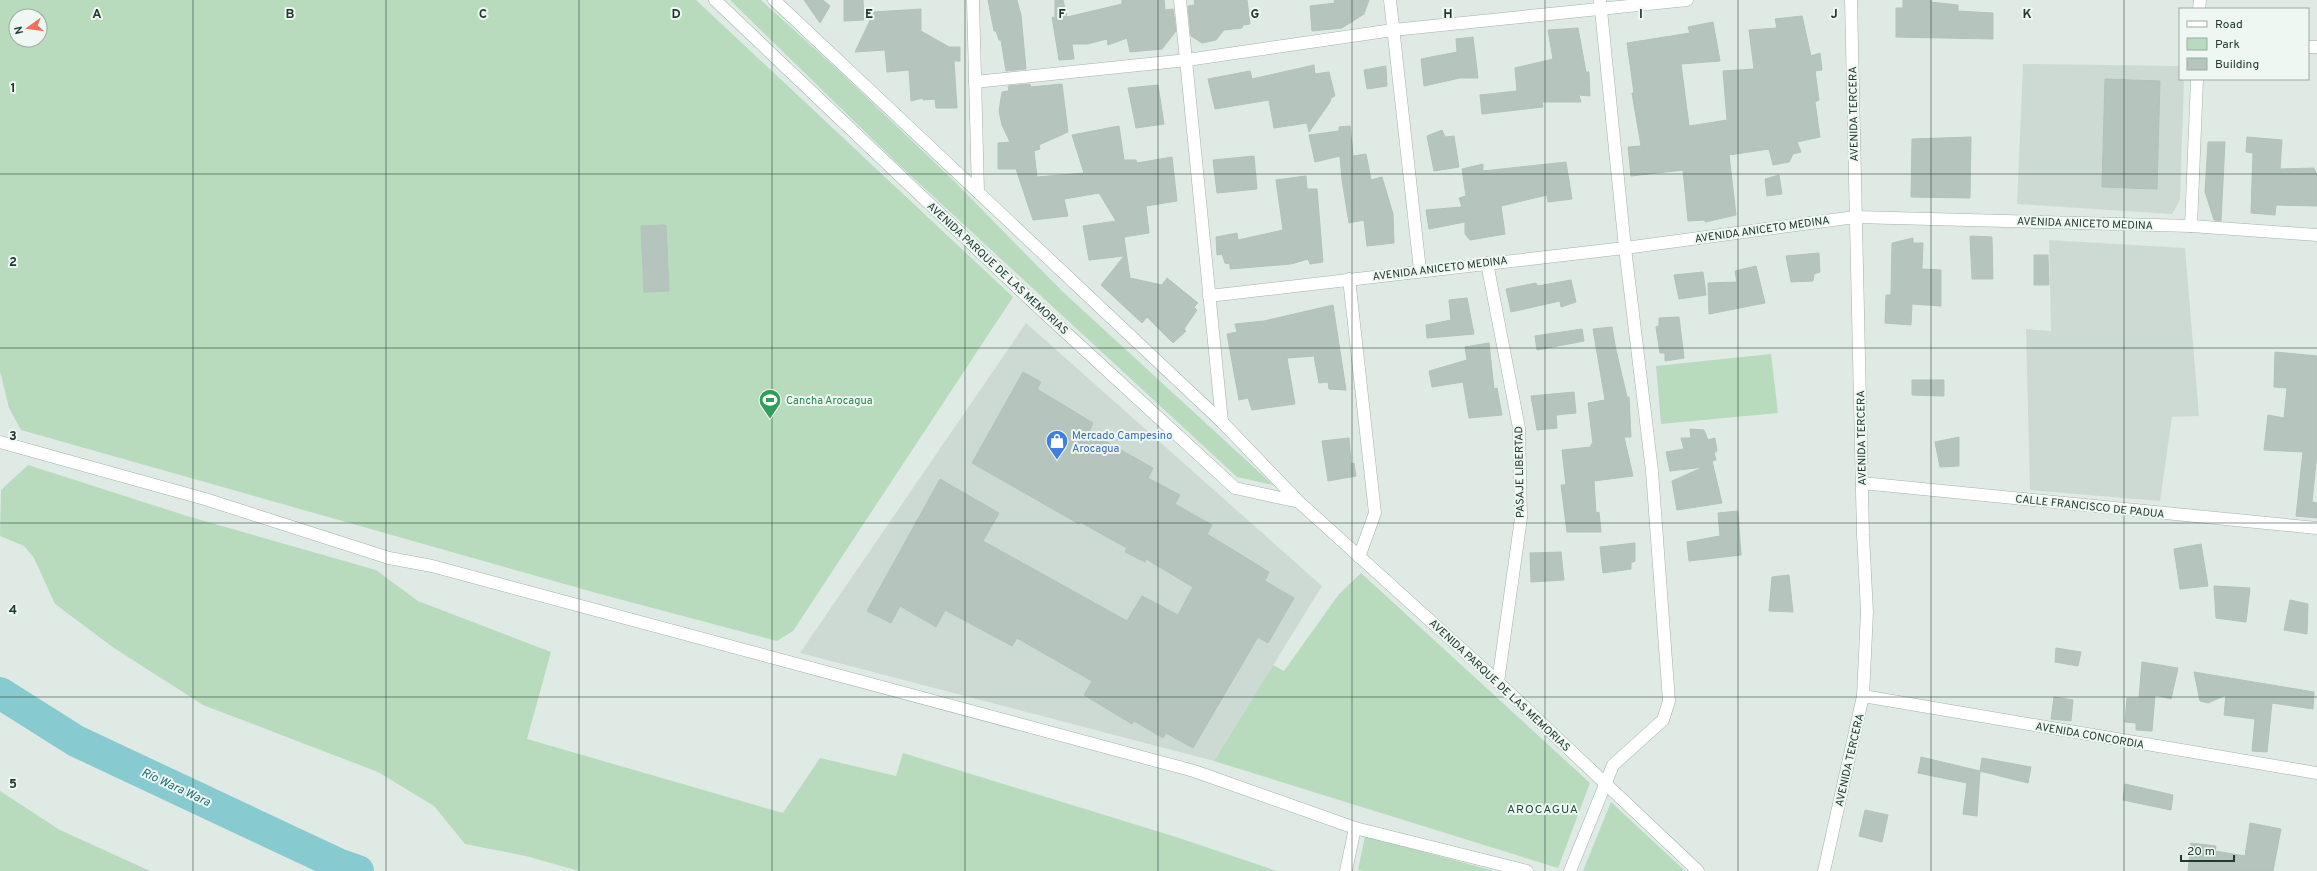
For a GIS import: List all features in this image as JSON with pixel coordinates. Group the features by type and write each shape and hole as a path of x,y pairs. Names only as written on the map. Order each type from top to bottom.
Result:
{"street":[{"name":"AVENIDA PARQUE DE LAS MEMORIAS","path":"715,0 1038,306 1235,488 1299,502"},
{"name":"AVENIDA PARQUE DE LAS MEMORIAS","path":"774,0 1222,422 1299,502 1498,682 1605,785 1698,871"},
{"path":"973,0 978,192"},
{"path":"1180,0 1222,422"},
{"path":"1390,0 1420,270"},
{"path":"975,82 1187,60 1393,30 1600,5 1687,0"},
{"name":"AVENIDA TERCERA","path":"1824,871 1863,696 1867,612 1855,216 1851,0"},
{"path":"1570,871 1613,765 1663,720 1669,701 1652,471 1625,248 1600,5"},
{"path":"2191,226 2197,80"},
{"name":"AVENIDA ANICETO MEDINA","path":"1210,296 1420,270 1625,248 1855,216 2191,226 2317,235"},
{"name":"PASAJE LIBERTAD","path":"1487,263 1519,428 1521,518 1498,682"},
{"path":"1349,279 1375,513 1359,557"},
{"path":"0,442 205,499 389,558 440,568 1194,771 1355,828 1528,871"},
{"name":"CALLE FRANCISCO DE PADUA","path":"1862,483 2317,528"},
{"name":"AVENIDA CONCORDIA","path":"1863,696 2317,773"},
{"path":"1346,871 1355,828"}],"shaded area":[{"path":"2023,64 2179,66 2179,80 2184,80 2180,200 2172,214 2017,204"},
{"path":"2049,240 2185,248 2199,416 2172,417 2160,501 2030,490 2026,329 2051,331"},
{"name":"Mercado Campesino Arocagua","path":"1026,323 1322,586 1214,761 800,653"}],"green space":[{"path":"0,0 696,0 1013,297 793,631 777,641 600,594 21,430 9,408 0,371"},
{"path":"730,0 761,0 837,69 954,181 1062,291 1273,485 1237,477 896,162"},
{"path":"1771,354 1778,413 1661,424 1656,366"},
{"path":"28,465 187,516 376,570 418,601 551,652 527,739 783,813 820,758 896,776 903,753 1176,837 1277,871 579,871 526,856 465,844 434,806 378,772 203,705 114,648 55,604 34,558 24,546 0,536 1,490"},
{"path":"1361,573 1590,783 1558,868 1214,761 1273,665 1284,671 1339,594"},
{"path":"0,791 60,830 150,871 0,871"},
{"path":"1611,802 1685,871 1583,871"},
{"path":"1365,836 1494,871 1358,870"}],"building":[{"path":"804,0 823,0 830,6 820,23"},
{"path":"844,0 863,0 864,20 844,21"},
{"path":"988,0 1017,0 1021,15 1026,69 1006,71 1001,40 999,40 996,31 994,31"},
{"path":"1055,0 1063,0 1067,17 1122,4 1122,0 1164,0 1165,10 1173,9 1176,31 1162,49 1130,52 1127,38 1108,45 1107,39 1087,44 1072,44 1074,59 1059,60 1052,17 1055,18"},
{"path":"1194,0 1247,0 1250,24 1243,25 1242,28 1224,30 1216,40 1202,43 1191,36 1188,6 1195,5"},
{"path":"1334,0 1369,0 1364,14 1342,28 1312,31 1310,6 1335,3"},
{"path":"1903,0 1931,0 1931,2 1958,5 1958,11 1993,13 1993,39 1896,37 1896,8 1903,8"},
{"path":"921,9 921,31 949,47 960,47 960,61 954,61 957,108 936,108 935,99 923,100 923,98 911,101 909,70 887,72 885,50 855,52 874,12"},
{"path":"1802,16 1811,56 1820,53 1822,70 1815,71 1819,100 1815,102 1820,137 1797,142 1801,152 1793,154 1789,162 1773,165 1769,149 1729,155 1736,215 1705,222 1705,220 1688,221 1683,170 1631,176 1628,147 1641,146 1632,93 1634,93 1627,43 1690,33 1688,27 1713,22 1720,61 1681,64 1689,126 1727,120 1723,71 1754,69 1749,30 1777,28 1775,19"},
{"path":"1578,28 1586,72 1589,72 1590,96 1579,95 1581,102 1542,102 1543,107 1482,114 1480,95 1517,91 1515,68 1553,59 1548,30"},
{"path":"1473,37 1478,78 1460,78 1424,86 1421,59 1457,52 1456,39"},
{"path":"1314,65 1315,74 1329,72 1335,96 1331,98 1330,102 1309,132 1307,123 1274,128 1269,100 1215,109 1208,79 1250,71 1252,79"},
{"path":"1386,66 1387,86 1367,89 1364,70"},
{"path":"2105,79 2160,81 2157,189 2102,187"},
{"path":"1030,84 1031,87 1062,84 1068,132 1039,145 1040,149 1034,151 1037,177 1084,173 1072,135 1119,126 1124,160 1136,160 1137,163 1172,157 1177,201 1146,206 1149,233 1124,237 1130,278 1162,285 1167,278 1198,303 1194,307 1197,310 1184,329 1186,331 1173,343 1147,317 1142,323 1101,285 1124,256 1089,260 1083,226 1116,221 1099,193 1064,199 1068,216 1033,220 1016,169 998,169 998,143 1010,142 1002,125 999,111 1002,92 1009,91 1008,86"},
{"path":"1158,85 1164,124 1136,128 1128,88"},
{"path":"1350,126 1353,156 1366,154 1371,180 1382,177 1393,214 1394,243 1367,246 1364,220 1349,223 1342,180 1340,156 1315,162 1309,135 1339,131 1339,127"},
{"path":"1442,130 1445,137 1454,136 1459,167 1434,171 1427,136"},
{"path":"1971,137 1970,198 1911,197 1912,139"},
{"path":"2247,137 2282,140 2280,169 2314,168 2317,175 2317,206 2276,205 2275,215 2251,213 2253,153 2246,152"},
{"path":"2208,142 2225,142 2221,221 2214,220 2205,192"},
{"path":"1254,156 1257,189 1217,193 1213,160"},
{"path":"1566,162 1572,199 1548,202 1547,195 1501,206 1505,234 1470,240 1465,234 1465,222 1429,229 1426,210 1462,207 1459,198 1466,196 1462,169 1483,164 1483,171"},
{"path":"1779,175 1782,194 1767,196 1765,179"},
{"path":"1306,176 1307,189 1317,189 1323,262 1310,264 1308,259 1291,264 1230,269 1230,264 1225,263 1222,254 1217,255 1216,237 1237,233 1238,240 1283,230 1276,180"},
{"path":"666,225 669,291 644,292 641,226"},
{"path":"1970,236 1992,237 1993,279 1972,279"},
{"path":"1913,238 1913,243 1923,243 1922,269 1941,270 1941,306 1912,304 1911,325 1885,323 1886,295 1891,295 1892,243"},
{"path":"1819,253 1820,272 1814,274 1813,281 1791,282 1786,256"},
{"path":"2034,255 2048,255 2049,285 2034,285"},
{"path":"1756,266 1765,303 1709,314 1708,283 1737,282 1735,271"},
{"path":"1703,272 1706,295 1679,299 1674,275"},
{"path":"1571,280 1576,302 1561,307 1560,301 1511,312 1506,289 1536,283 1538,286"},
{"path":"1467,298 1474,334 1427,338 1426,325 1451,320 1449,300"},
{"path":"1333,305 1346,390 1329,389 1328,382 1319,383 1314,356 1287,358 1295,404 1252,410 1248,398 1239,400 1227,334 1237,332 1235,324 1264,321"},
{"path":"1679,317 1684,358 1665,361 1665,353 1660,353 1656,327 1659,326 1659,318"},
{"path":"1612,327 1627,397 1629,397 1631,437 1624,437 1633,476 1594,481 1596,513 1599,512 1601,532 1567,532 1561,485 1566,485 1562,450 1591,447 1591,444 1593,444 1588,403 1605,400 1593,329"},
{"path":"1582,329 1584,341 1537,350 1535,336"},
{"path":"1489,343 1494,389 1497,388 1502,415 1469,418 1463,382 1432,387 1429,371 1467,360 1465,347"},
{"path":"2275,352 2317,356 2317,453 2312,502 2317,503 2317,518 2296,516 2303,452 2264,450 2268,415 2284,418 2287,388 2274,387"},
{"path":"1023,372 1041,382 1037,389 1093,423 1089,432 1153,468 1148,478 1180,495 1175,504 1212,525 1207,534 1269,572 1265,581 1294,598 1268,643 1258,637 1193,748 1166,733 1163,738 1134,721 1132,724 1084,695 1092,681 1017,638 1012,646 945,610 936,627 900,606 891,623 867,611 940,479 999,513 983,541 1127,621 1142,596 1178,615 1193,587 1146,559 1145,562 1125,552 1127,548 1080,522 1079,524 972,463"},
{"path":"1912,380 1944,380 1944,396 1912,395"},
{"path":"1574,392 1576,413 1556,415 1557,428 1537,430 1531,396"},
{"path":"1690,429 1704,430 1708,440 1715,438 1717,451 1714,453 1716,460 1712,461 1722,503 1677,510 1672,481 1704,467 1670,471 1666,452 1684,449 1681,438 1691,438"},
{"path":"1959,437 1959,466 1940,467 1935,442"},
{"path":"1349,438 1351,464 1354,463 1356,476 1328,481 1322,441"},
{"path":"1738,511 1741,555 1689,561 1687,542 1720,536 1718,513"},
{"path":"1635,543 1635,561 1631,563 1631,569 1603,573 1600,547"},
{"path":"2201,544 2208,586 2180,589 2174,549"},
{"path":"1561,552 1564,580 1531,582 1530,553"},
{"path":"1789,575 1793,612 1769,611 1772,577"},
{"path":"2214,586 2250,588 2246,622 2216,618"},
{"path":"2290,600 2308,604 2307,634 2284,630"},
{"path":"2056,648 2081,652 2078,666 2055,662"},
{"path":"2142,662 2178,668 2171,699 2155,695 2152,731 2136,730 2136,723 2125,722 2127,698 2139,698"},
{"path":"2194,672 2314,692 2313,709 2272,703 2267,752 2252,751 2255,719 2224,715 2226,695 2208,703 2200,701"},
{"path":"2054,697 2073,700 2071,721 2051,719"},
{"path":"1921,757 1980,771 1977,816 1963,814 1967,783 1918,773"},
{"path":"1982,758 2031,767 2028,783 1980,771"},
{"path":"2125,784 2173,795 2171,810 2123,800"},
{"path":"1865,810 1888,815 1882,842 1859,836"},
{"path":"2250,823 2281,829 2273,871 2188,871 2191,843 2216,846 2215,851 2245,856"}],"waterway":[{"name":"Río Wara Wara","path":"0,693 76,741 338,864 358,871"}],"place":[{"name":"Cancha Arocagua","path":"770,420"},
{"name":"Mercado Campesino Arocagua","path":"1057,460"}],"district":[{"name":"AROCAGUA","path":"1543,809"}]}
